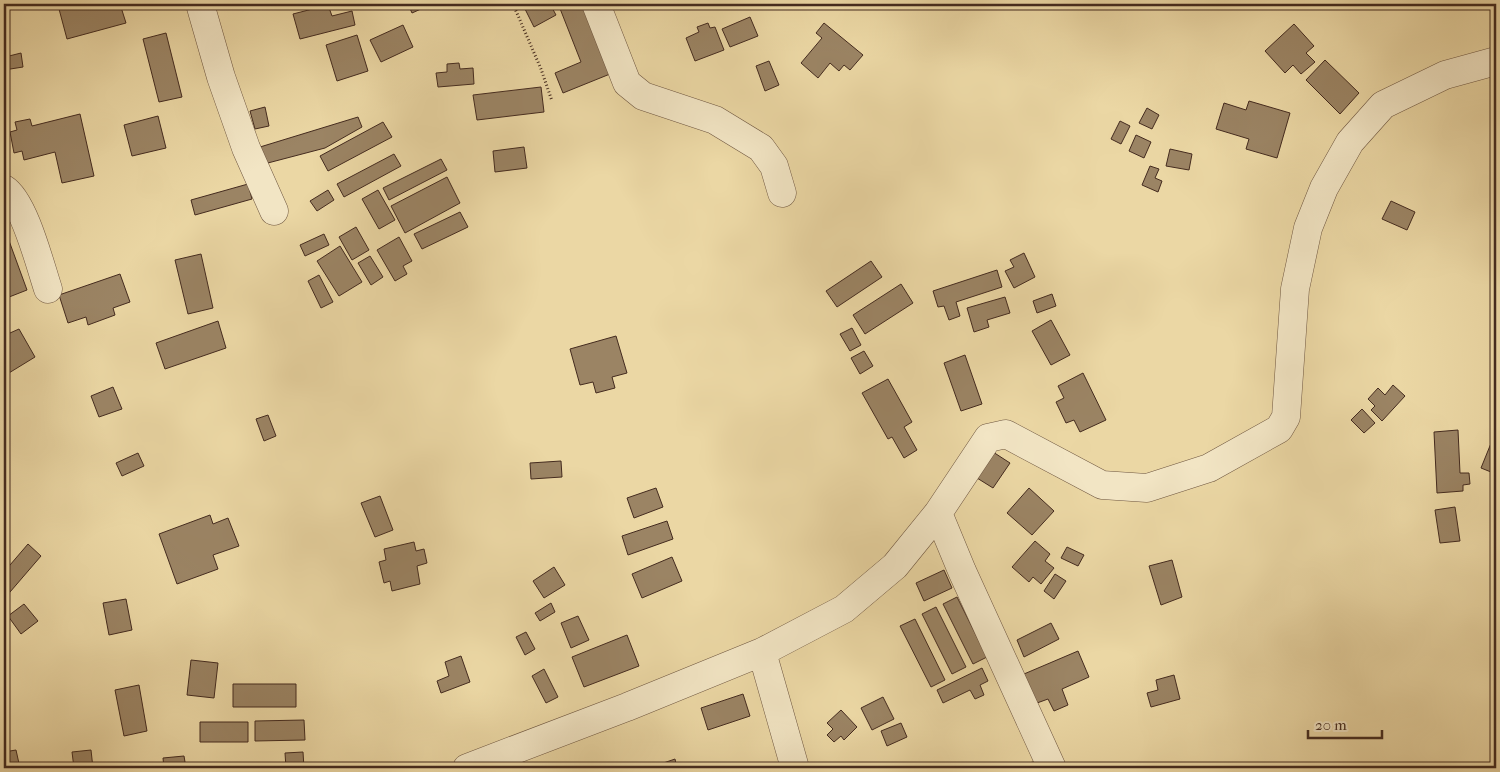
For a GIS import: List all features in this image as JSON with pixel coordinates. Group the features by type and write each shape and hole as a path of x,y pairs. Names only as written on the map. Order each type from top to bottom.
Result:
{"street":[{"path":"200,4 221,77 246,148 274,211"},
{"path":"596,4 627,83 643,96 715,120 762,148 774,166 782,193"},
{"path":"467,768 762,652 844,609 895,566 938,513 988,438 1006,434 1102,485 1147,488 1209,468 1279,429 1286,417 1295,289 1308,228 1324,188 1350,142 1383,105 1445,75 1496,61"},
{"path":"4,189 10,192 21,211 48,289"},
{"path":"938,513 962,571 1052,768"},
{"path":"762,652 795,768"}],"path":[{"path":"513,4 541,69 552,101"}],"building":[{"path":"78,4 120,4 126,23 67,39 59,9"},
{"path":"408,4 432,4 412,13"},
{"path":"536,4 550,4 556,15 534,27 525,9"},
{"path":"582,4 610,74 563,93 555,73 581,62 559,6"},
{"path":"1311,4 1322,4 1317,10"},
{"path":"328,5 332,16 352,11 355,25 300,39 293,14"},
{"path":"750,17 758,36 730,47 722,29"},
{"path":"708,23 710,28 715,27 724,50 695,61 686,38 699,32 697,27"},
{"path":"824,23 863,55 850,70 844,65 839,71 830,63 818,78 801,63 822,38 816,33"},
{"path":"1294,24 1314,46 1306,53 1315,62 1301,74 1293,65 1285,73 1265,51"},
{"path":"403,25 413,47 381,62 370,40"},
{"path":"166,33 182,97 159,102 143,39"},
{"path":"357,35 368,71 337,81 326,45"},
{"path":"4,40 6,40 9,56 21,53 23,67 4,70"},
{"path":"1325,60 1359,93 1340,114 1306,80"},
{"path":"769,61 779,85 765,91 756,66"},
{"path":"459,63 460,69 473,68 474,84 438,87 436,73 447,72 447,64"},
{"path":"541,87 544,112 477,120 473,95"},
{"path":"1249,101 1290,113 1277,158 1246,149 1249,139 1216,129 1224,103 1246,110"},
{"path":"265,107 269,126 255,129 250,111"},
{"path":"1147,108 1159,115 1152,129 1139,123"},
{"path":"80,114 94,176 62,183 55,152 24,160 22,151 14,153 10,132 17,130 15,122 30,119 32,126"},
{"path":"158,116 166,148 132,156 124,125"},
{"path":"358,117 362,127 325,148 264,164 260,147"},
{"path":"1120,121 1130,126 1121,144 1111,139"},
{"path":"383,122 392,137 328,171 320,156"},
{"path":"1136,135 1151,142 1144,158 1129,151"},
{"path":"524,147 527,168 495,172 493,151"},
{"path":"1170,149 1192,154 1189,170 1166,166"},
{"path":"394,154 401,166 344,197 337,184"},
{"path":"441,159 447,170 389,200 383,188"},
{"path":"1150,166 1159,169 1155,178 1162,181 1158,192 1142,185"},
{"path":"447,177 460,203 405,233 391,206"},
{"path":"248,184 252,199 195,215 191,200"},
{"path":"328,190 334,200 317,211 310,201"},
{"path":"378,190 395,220 379,229 362,199"},
{"path":"1391,201 1415,212 1407,230 1382,219"},
{"path":"460,212 468,227 422,249 414,234"},
{"path":"4,227 27,290 4,299"},
{"path":"356,227 369,250 352,260 339,237"},
{"path":"324,234 329,245 305,256 300,245"},
{"path":"399,237 412,261 403,266 407,274 395,281 377,250"},
{"path":"340,246 362,282 339,296 317,261"},
{"path":"1024,253 1035,277 1014,288 1005,271 1014,267 1010,260"},
{"path":"201,254 213,308 188,314 175,260"},
{"path":"370,256 383,277 371,285 358,263"},
{"path":"871,261 882,277 837,307 826,291"},
{"path":"997,270 1002,287 956,302 960,316 949,320 944,306 938,307 933,291"},
{"path":"120,274 130,302 113,308 115,315 88,325 86,317 68,323 59,295"},
{"path":"319,275 333,302 321,308 308,281"},
{"path":"901,284 913,303 865,334 853,315"},
{"path":"1052,294 1056,306 1037,313 1033,301"},
{"path":"1005,297 1010,313 987,320 989,327 974,332 967,308"},
{"path":"1051,320 1070,355 1051,365 1032,331"},
{"path":"218,321 226,348 165,369 156,343"},
{"path":"5,324 10,333 19,329 35,357 4,376"},
{"path":"852,328 861,345 850,351 840,334"},
{"path":"616,336 627,373 612,377 615,388 596,393 593,382 580,385 570,349"},
{"path":"864,351 873,366 860,374 851,358"},
{"path":"965,355 982,404 961,411 944,363"},
{"path":"1083,373 1106,420 1080,432 1074,420 1066,423 1056,402 1064,398 1058,386"},
{"path":"888,379 912,422 904,427 917,450 904,458 892,437 888,439 862,393"},
{"path":"1393,385 1405,396 1382,421 1371,410 1375,406 1368,399 1378,388 1385,395"},
{"path":"113,387 122,409 99,417 91,396"},
{"path":"1362,409 1375,423 1364,433 1351,420"},
{"path":"268,415 276,436 264,441 256,419"},
{"path":"1458,430 1460,473 1469,473 1470,484 1463,485 1463,491 1437,493 1434,432"},
{"path":"1496,431 1496,474 1481,468"},
{"path":"993,452 1010,463 993,488 977,478"},
{"path":"138,453 144,466 122,476 116,463"},
{"path":"561,461 562,477 531,479 530,463"},
{"path":"656,488 663,507 634,518 627,498"},
{"path":"1029,488 1054,511 1032,535 1007,513"},
{"path":"380,496 393,530 375,537 361,503"},
{"path":"1455,507 1460,541 1440,543 1435,510"},
{"path":"210,515 213,524 228,518 239,546 213,555 218,569 177,584 159,534"},
{"path":"667,521 673,539 628,555 622,536"},
{"path":"1035,541 1050,554 1045,561 1054,568 1041,584 1033,577 1029,582 1012,567"},
{"path":"414,542 416,551 424,549 427,563 417,566 420,584 392,591 390,581 384,583 379,562 386,560 384,549"},
{"path":"28,544 41,556 4,599 4,572"},
{"path":"1067,547 1084,555 1078,566 1061,558"},
{"path":"672,557 682,581 642,598 632,574"},
{"path":"1172,560 1182,597 1161,605 1149,566"},
{"path":"554,567 565,585 544,598 533,581"},
{"path":"944,570 952,588 924,601 916,583"},
{"path":"1055,574 1066,581 1054,599 1044,591"},
{"path":"957,597 987,657 973,664 943,604"},
{"path":"126,599 132,630 109,635 103,603"},
{"path":"551,603 555,612 540,621 535,613"},
{"path":"24,604 38,621 21,634 8,616"},
{"path":"936,607 966,667 952,674 922,614"},
{"path":"578,616 589,640 571,648 561,623"},
{"path":"915,619 945,680 931,687 900,626"},
{"path":"1051,623 1059,639 1024,657 1017,640"},
{"path":"526,632 535,649 525,655 516,637"},
{"path":"627,635 639,666 584,687 572,657"},
{"path":"1078,651 1089,677 1062,689 1068,705 1054,711 1048,699 1037,703 1024,674"},
{"path":"461,656 470,682 441,693 437,681 449,676 445,662"},
{"path":"191,660 218,663 214,698 187,695"},
{"path":"982,668 988,681 980,685 984,695 975,699 970,690 943,703 937,690"},
{"path":"544,669 558,697 546,703 532,676"},
{"path":"1174,675 1180,699 1151,707 1147,693 1158,690 1156,680"},
{"path":"233,684 296,684 296,707 233,707"},
{"path":"139,685 147,731 124,736 115,690"},
{"path":"743,694 750,716 708,730 701,708"},
{"path":"883,697 894,719 872,730 861,708"},
{"path":"841,710 857,727 844,740 841,736 834,742 827,735 833,729 827,723"},
{"path":"304,720 305,740 255,741 255,721"},
{"path":"200,722 248,722 248,742 200,742"},
{"path":"901,723 907,737 887,746 881,731"},
{"path":"16,750 20,768 4,768 4,752"},
{"path":"91,750 93,768 74,768 72,752"},
{"path":"303,752 304,768 286,768 285,753"},
{"path":"184,756 186,768 164,768 163,758"},
{"path":"675,759 677,768 649,768"},
{"path":"1041,760 1043,768 1026,768 1025,764"}]}
